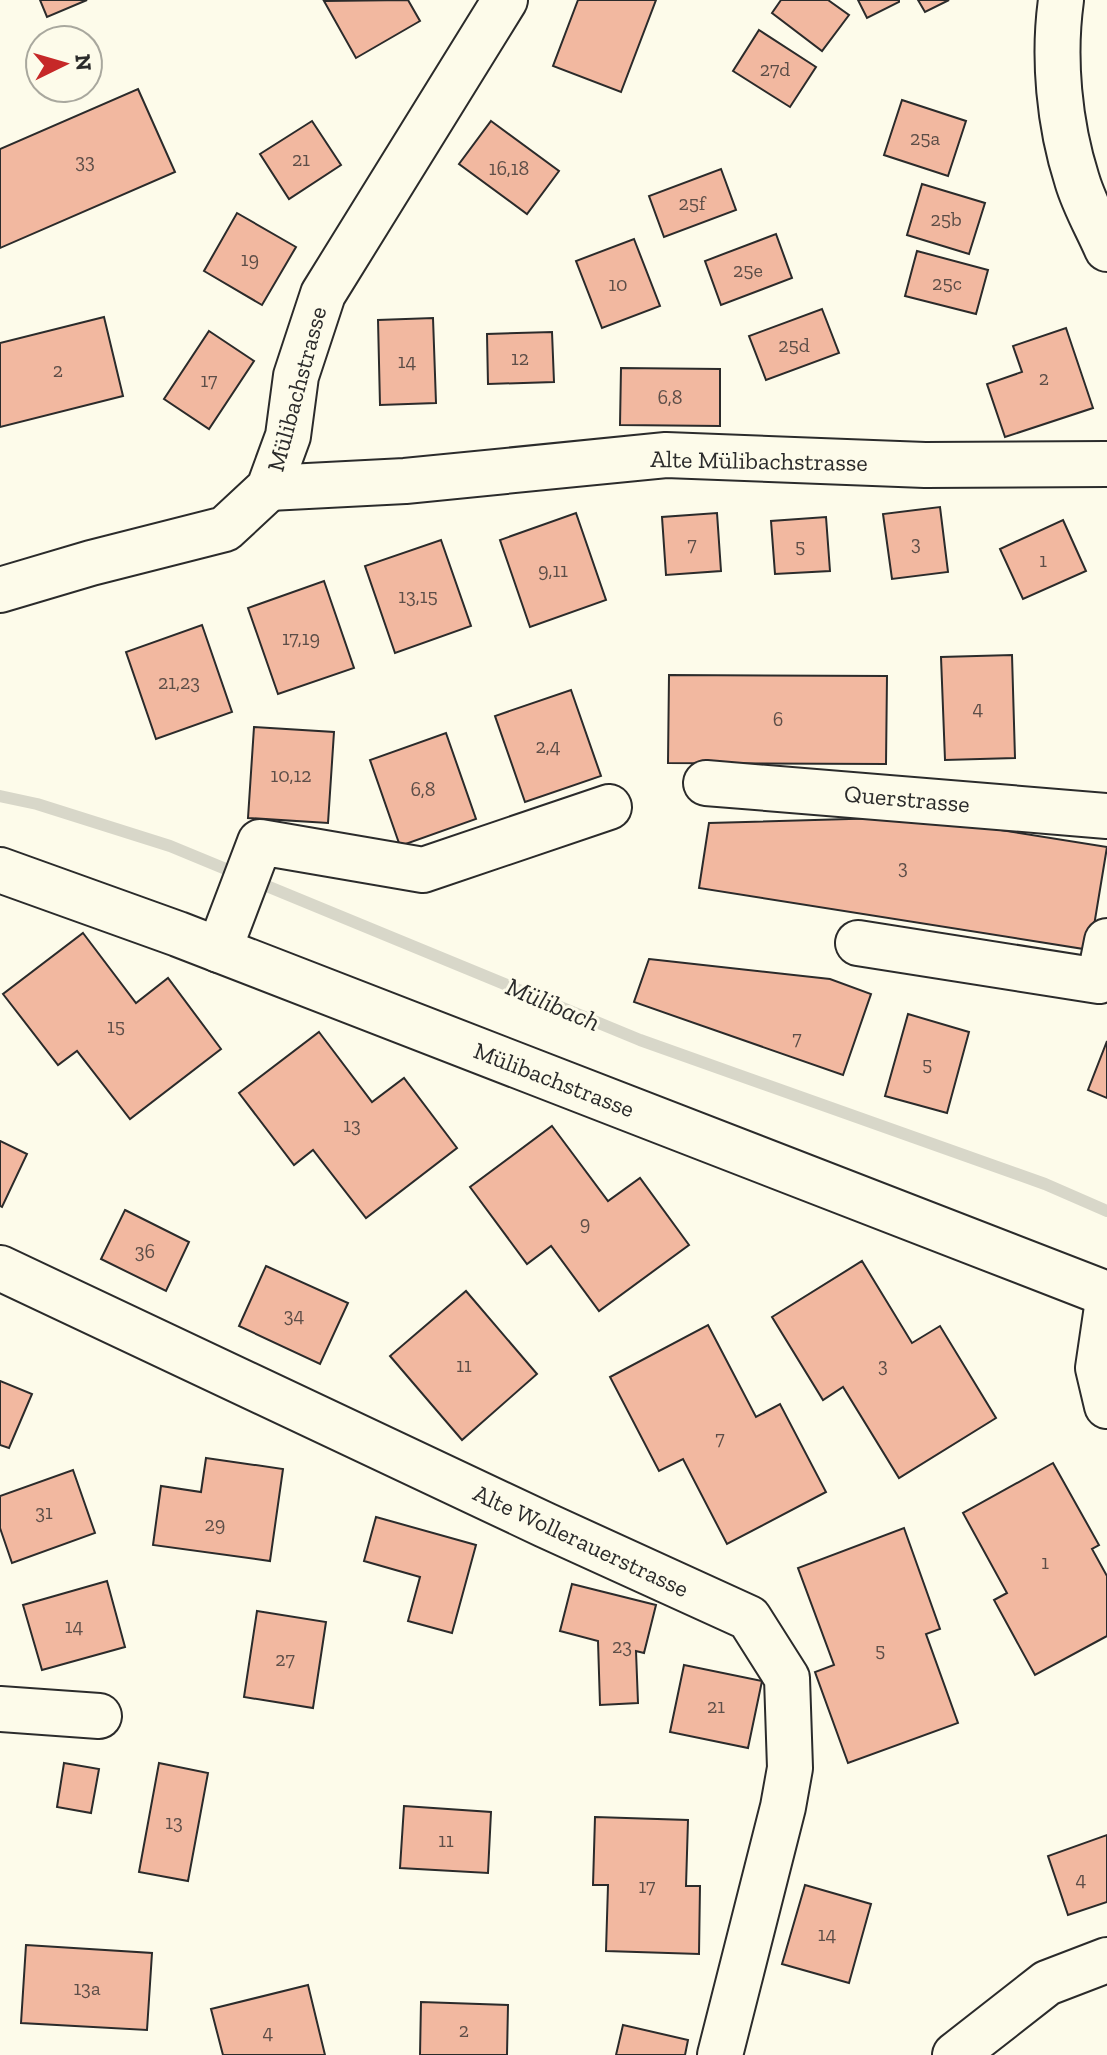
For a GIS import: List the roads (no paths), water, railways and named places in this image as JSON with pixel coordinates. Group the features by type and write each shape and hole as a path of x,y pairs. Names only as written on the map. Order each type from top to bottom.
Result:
{"street":[{"name":"Mülibachstrasse","path":"0,590 225,529 269,488 288,436 296,376 323,294 505,0"},
{"path":"1061,0 1056,33 1064,123 1077,181 1107,249"},
{"name":"Alte Mülibachstrasse","path":"269,488 405,481 666,455 925,465 1107,464"},
{"name":"Querstrasse","path":"706,783 1107,816"},
{"path":"219,950 260,842 423,870 609,807"},
{"name":"Mülibachstrasse","path":"0,870 219,950 1107,1294"},
{"path":"858,943 1099,981 1107,941"},
{"name":"Alte Wollerauerstrasse","path":"0,1268 749,1618 787,1678 790,1768 783,1807 720,2055"},
{"path":"1107,1307 1098,1368 1107,1406"},
{"path":"0,1709 99,1716"},
{"path":"955,2055 1047,1983 1107,1960"}],"waterway":[{"name":"Mülibach","path":"0,796 37,804 170,846 640,1040 1045,1184 1107,1211"}]}
